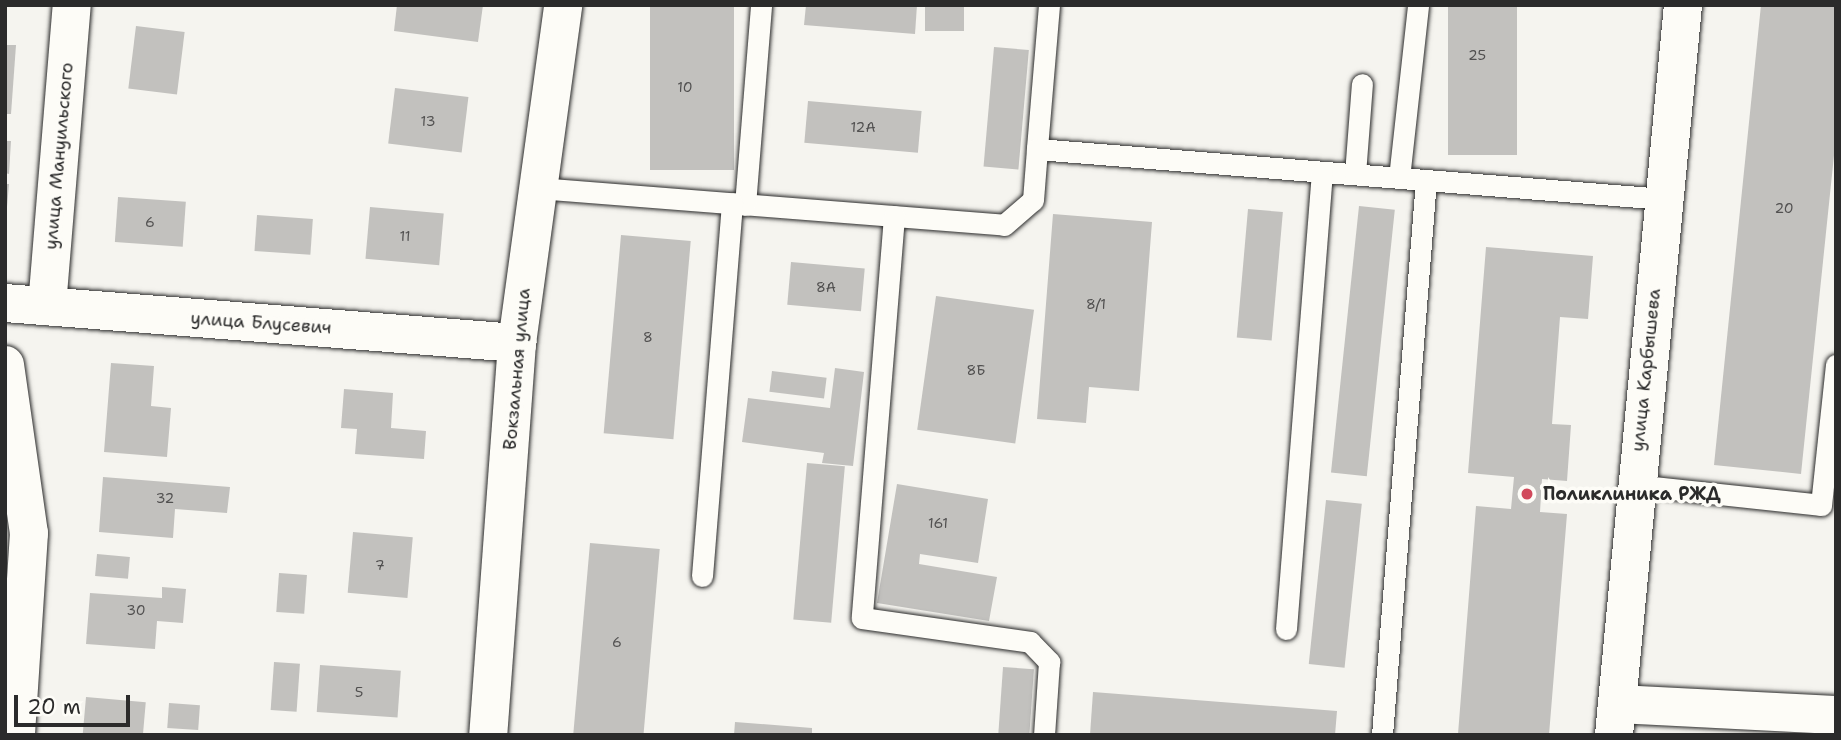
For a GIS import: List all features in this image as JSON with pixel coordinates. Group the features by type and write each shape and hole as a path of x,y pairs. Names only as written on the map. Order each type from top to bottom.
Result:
{"street":[{"name":"улица Мануильского","path":"47,306 72,5"},
{"name":"Вокзальная улица","path":"488,735 517,343 563,5"},
{"name":"улица Карбышева","path":"1615,719 1635,485 1683,5"},
{"name":"улица Блусевич","path":"5,303 517,343"},
{"path":"5,365 29,533 16,735"},
{"path":"1615,719 1836,715"}],"lane":[{"path":"702,576 738,204 761,5"},
{"path":"538,188 1004,225 1033,201 1049,5"},
{"path":"1399,178 1418,5"},
{"path":"1355,174 1362,84"},
{"path":"1037,149 1664,199"},
{"path":"1286,629 1322,172"},
{"path":"1382,735 1426,180"},
{"path":"894,216 862,618 1030,642 1049,662 1044,735"},
{"path":"1635,485 1821,505 1836,365"}],"building":[{"path":"397,5 483,5 478,42 394,31"},
{"path":"650,5 734,5 734,170 650,170"},
{"path":"806,5 917,5 915,34 804,25"},
{"path":"925,5 964,5 964,31 925,31"},
{"path":"1448,5 1517,5 1517,155 1448,155"},
{"path":"1761,5 1836,5 1836,136 1801,474 1714,465"},
{"path":"136,26 185,32 177,95 128,89"},
{"path":"5,45 16,45 11,114 5,114"},
{"path":"994,47 1029,50 1018,170 984,167"},
{"path":"395,88 468,97 462,153 388,144"},
{"path":"808,101 922,111 918,153 804,143"},
{"path":"5,141 11,141 9,174 5,173"},
{"path":"5,184 9,184 7,207 5,207"},
{"path":"118,197 186,202 183,247 115,242"},
{"path":"1359,206 1395,210 1367,476 1331,473"},
{"path":"370,207 444,213 439,265 365,259"},
{"path":"1248,209 1283,212 1272,341 1237,338"},
{"path":"1053,214 1152,222 1139,391 1089,387 1086,423 1037,419"},
{"path":"257,215 313,219 310,255 254,251"},
{"path":"621,235 691,241 673,439 604,433"},
{"name":"Поликлиника РЖД","path":"1486,247 1593,256 1588,319 1560,317 1552,424 1571,425 1567,481 1542,479 1540,512 1567,514 1549,735 1458,734 1476,506 1511,509 1514,477 1468,473"},
{"path":"791,262 865,268 861,311 787,305"},
{"path":"936,296 1034,310 1015,443 917,430"},
{"path":"111,363 154,366 151,406 171,408 167,457 104,452"},
{"path":"835,368 864,372 853,466 822,463 824,453 742,442 748,398 830,408"},
{"path":"772,371 827,378 824,399 769,392"},
{"path":"344,389 393,393 391,428 426,431 424,459 355,454 357,429 341,428"},
{"path":"807,463 845,466 831,623 793,619"},
{"path":"103,477 230,487 227,513 175,509 173,538 99,532"},
{"path":"897,484 988,499 978,563 920,554 919,564 997,577 989,621 877,603"},
{"path":"1326,500 1362,504 1345,668 1309,664"},
{"path":"353,532 413,537 407,598 348,593"},
{"path":"590,543 660,549 643,735 573,735"},
{"path":"97,554 130,557 128,579 95,576"},
{"path":"279,573 307,575 304,614 276,612"},
{"path":"162,587 186,589 183,623 157,621 155,649 86,644 90,593 162,598"},
{"path":"274,662 300,664 297,712 271,710"},
{"path":"320,665 401,671 398,718 317,712"},
{"path":"1003,667 1034,669 1029,735 998,735"},
{"path":"1093,692 1337,711 1335,735 1090,735"},
{"path":"86,697 146,702 143,735 83,735"},
{"path":"169,703 200,705 198,730 167,728"},
{"path":"735,722 812,728 812,735 734,735"}],"place":[{"name":"Поликлиника РЖД","path":"1527,494"}]}
